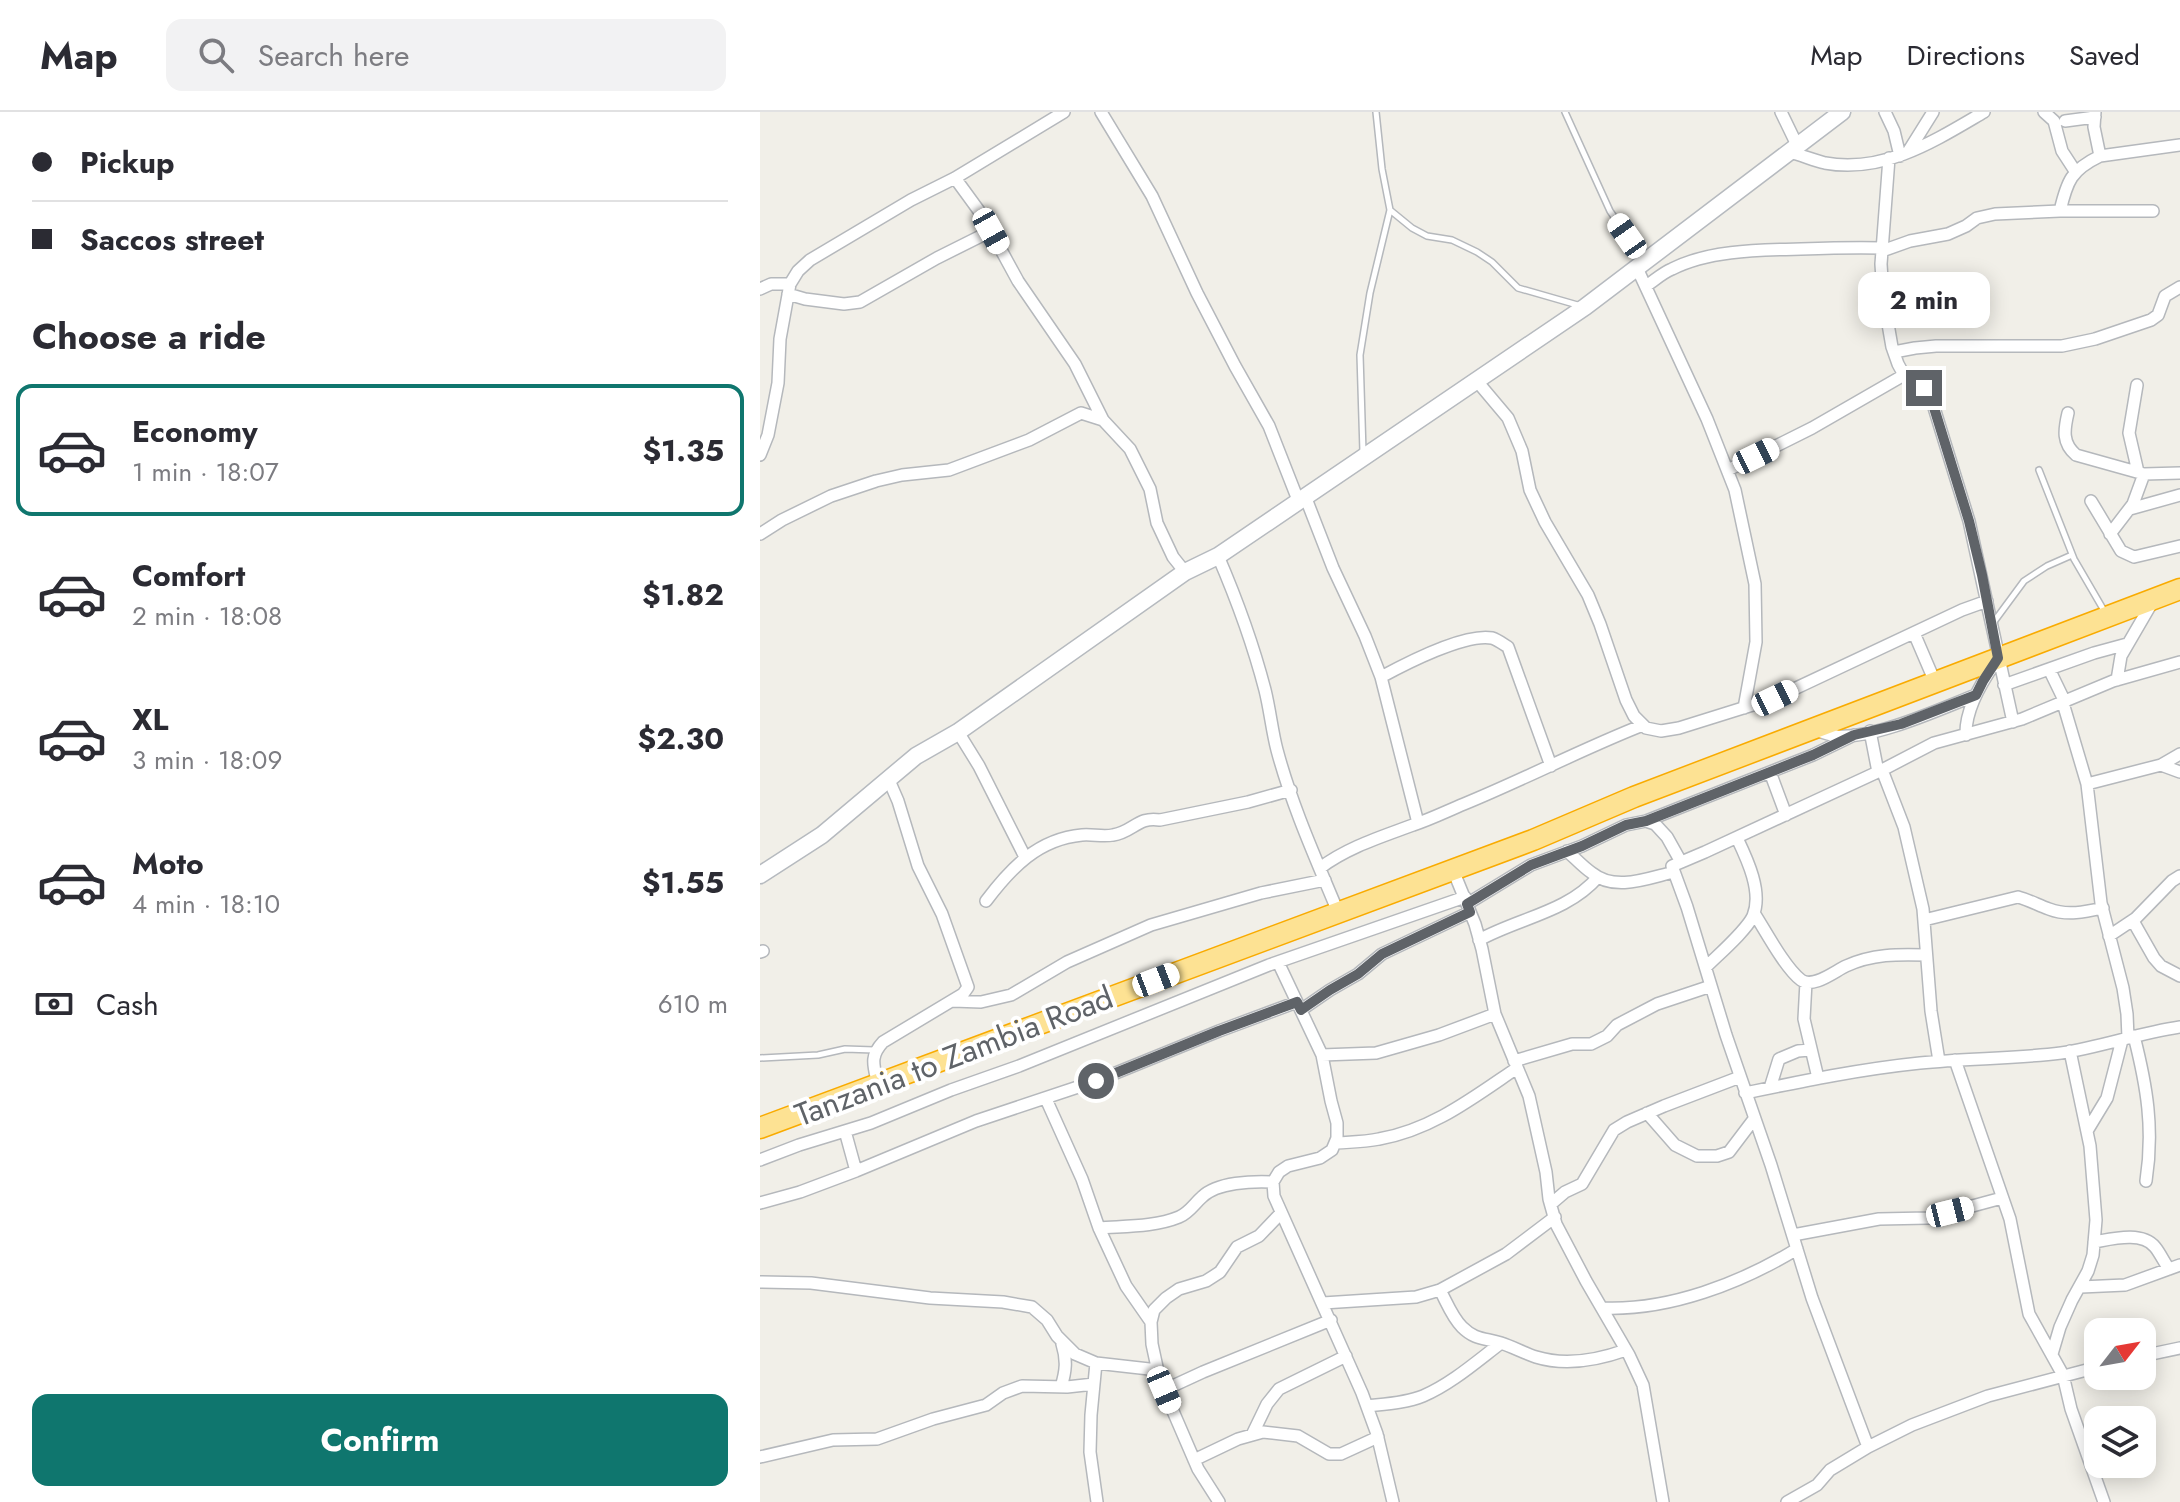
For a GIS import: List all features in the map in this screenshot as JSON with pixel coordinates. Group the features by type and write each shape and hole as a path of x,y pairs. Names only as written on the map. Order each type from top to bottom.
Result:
{"highway":[{"name":"Tanzania to Zambia Road","path":"760,1128 1533,840 1634,797 2180,589"}],"street":[{"path":"760,455 768,435 778,383 780,339 789,289 798,271 810,260 1064,112"},
{"path":"1101,112 1152,196 1197,293 1269,426 1365,636 1395,726 1418,823"},
{"path":"1781,112 1793,148 1826,163 1864,164 1899,156 1930,143 1967,117 1984,112"},
{"path":"760,875 822,835 916,756 958,732 1185,572 1218,556 1585,307 1842,112"},
{"path":"1885,112 1894,131 1899,156 1881,264 1883,295 1894,352 1904,375 1924,388 1931,398 1969,521 2013,722"},
{"path":"1899,156 1933,112"},
{"path":"2044,112 2054,121 2062,151 2075,171"},
{"path":"2058,135 2066,116 2095,114 2094,127 2100,156"},
{"path":"2060,211 2075,171 2100,156 2180,145"},
{"path":"955,178 991,231 1018,281 1075,364 1103,420 1130,449 1150,489 1157,523 1173,557 1185,572"},
{"path":"1646,286 1670,269 1690,261 1766,249 1833,246 1882,249 1948,234 1977,218 1995,214 2153,211"},
{"path":"760,289 771,284 789,289 805,299 844,304 860,302 991,231"},
{"path":"1641,265 1646,286 1707,419 1735,490 1755,584 1756,642 1744,708"},
{"path":"1894,352 1936,346 2062,346 2095,339 2151,320 2158,315 2165,296 2180,287"},
{"path":"1728,470 1812,428 1904,375"},
{"path":"1476,380 1508,418 1522,451 1530,490 1588,595 1626,700 1634,716 1646,728 1661,731 1775,698 1987,601"},
{"path":"2110,534 2130,509 2139,489 2141,473 2129,433 2137,385"},
{"path":"760,534 831,496 876,481 949,470 1029,440 1081,413 1103,420"},
{"path":"2068,413 2064,428 2068,449 2076,455 2141,473 2180,473"},
{"path":"2130,509 2180,495"},
{"path":"2091,501 2121,551 2134,557 2180,546"},
{"path":"1218,556 1252,645 1266,693 1277,751 1338,912"},
{"path":"2117,680 2121,656 2154,599"},
{"path":"1914,633 1935,682"},
{"path":"1381,677 1421,655 1480,638 1495,639 1508,647 1551,766"},
{"path":"2004,685 2127,644"},
{"path":"1966,735 1976,695 1998,658"},
{"path":"1567,851 1604,881 1641,880 1677,867 1934,743 2013,722 2117,680 2180,662"},
{"path":"2049,669 2064,702 2087,784 2103,908 2123,988 2128,1038 2142,1070 2149,1114 2150,1157 2146,1181"},
{"path":"1813,729 1835,736 1854,735 1901,724 1976,695"},
{"path":"1320,868 1360,844 1418,823 1643,725"},
{"path":"1870,731 1880,771 1904,827 1924,920 1931,1011 1939,1061"},
{"path":"958,732 979,766 1025,857"},
{"path":"760,1203 800,1192 976,1121 1096,1081 1219,1031 1299,1006 1358,974 1382,954 1531,865 1626,825 1646,821 1813,755 1854,735"},
{"path":"2087,784 2161,765 2180,754"},
{"path":"2161,765 2180,772"},
{"path":"1770,772 1786,815"},
{"path":"878,1085 873,1061 875,1050 883,1042 953,1001 968,987 942,914 918,866 888,778"},
{"path":"986,901 1025,857 1063,838 1113,836 1147,819 1160,820 1291,790"},
{"path":"1646,821 1655,824 1667,837 1711,986 1812,1298 1868,1447"},
{"path":"1706,967 1754,913 1754,886 1737,838"},
{"path":"1453,870 1479,940 1495,1014 1529,1096 1555,1217 1643,1385 1663,1502"},
{"path":"2109,936 2133,921 2180,876"},
{"path":"1479,940 1578,897 1598,877"},
{"path":"953,1001 981,1002 1011,995 1067,962 1151,925 1261,893 1325,880"},
{"path":"1924,920 2018,897 2050,910 2067,913 2103,908"},
{"path":"760,1160 1019,1066 1278,962 1405,920 1467,904"},
{"path":"1754,913 1790,968 1806,982 1823,979 1844,966 1864,959 1888,954 1926,955"},
{"path":"2133,921 2154,958 2161,966 2180,976"},
{"path":"1278,962 1322,1055 1337,1123 1337,1138 1332,1150 1320,1158 1288,1166 1279,1172 1273,1182 1274,1196 1367,1406 1378,1437 1393,1502"},
{"path":"1806,982 1804,1019 1818,1078"},
{"path":"1335,1143 1379,1139 1422,1127 1468,1102 1515,1064 1572,1044 1591,1044 1607,1036 1617,1025 1657,1004 1711,986"},
{"path":"1322,1055 1376,1053 1439,1035 1495,1014"},
{"path":"1745,1093 1869,1068 2070,1051 2180,1027"},
{"path":"2087,1131 2107,1098 2128,1038"},
{"path":"1770,1088 1779,1059 1810,1050"},
{"path":"2052,1354 2060,1327 2088,1271 2096,1220 2087,1131 2070,1051"},
{"path":"1955,1060 2010,1219 2029,1314 2063,1375 2071,1409 2104,1502"},
{"path":"1551,1204 1565,1192 1582,1184 1614,1130 1647,1113 1740,1077"},
{"path":"1046,1099 1126,1286 1151,1322"},
{"path":"1647,1113 1675,1145 1697,1156 1717,1156 1729,1152 1754,1119"},
{"path":"845,1131 856,1171"},
{"path":"1099,1228 1177,1218 1187,1213 1209,1191 1253,1181 1273,1182"},
{"path":"1793,1235 1879,1219 1928,1218 2002,1198"},
{"path":"1219,1502 1194,1460 1164,1390 1152,1344 1151,1322 1154,1310 1166,1298 1179,1289 1206,1281 1220,1272 1237,1247 1259,1236 1281,1213"},
{"path":"1323,1303 1416,1297 1440,1290 1506,1254 1555,1217"},
{"path":"2081,1287 2125,1285 2174,1267 2154,1244 2145,1240 2117,1238 2094,1242"},
{"path":"1602,1308 1626,1309 1652,1305 1709,1290 1736,1281 1797,1249"},
{"path":"760,1282 811,1283 1032,1307 1075,1354 1096,1363 1158,1370"},
{"path":"1440,1290 1452,1314 1477,1338 1538,1357 1569,1362 1626,1350"},
{"path":"1164,1390 1331,1320"},
{"path":"1060,1340 1066,1370 1061,1387"},
{"path":"1367,1406 1421,1397 1444,1385 1501,1343"},
{"path":"2156,1353 2180,1348"},
{"path":"1252,1435 1267,1404 1279,1389 1346,1356"},
{"path":"1096,1363 1090,1452 1097,1502"},
{"path":"1787,1502 1817,1485 1830,1470 1912,1425 1988,1396 2084,1370"},
{"path":"760,1457 833,1440 877,1439 933,1419 986,1405 1003,1393 1022,1386 1094,1384"},
{"path":"1194,1460 1238,1439 1263,1432 1298,1436 1329,1454 1341,1454 1378,1437"}],"lane":[{"path":"1363,457 1360,355 1370,293 1390,210 1376,112"},
{"path":"1565,112 1610,211 1641,265"},
{"path":"1390,210 1427,236 1452,240 1477,252 1518,288 1585,307"},
{"path":"2039,470 2072,555 2108,617"},
{"path":"1991,626 2024,581 2072,555"},
{"path":"760,1058 818,1055 845,1049 875,1050"}],"route":[{"path":"1096,1081 1297,1002 1301,1010 1358,974 1382,954 1470,912 1467,904 1531,865 1626,825 1646,821 1813,755 1854,735 1901,724 1976,695 1998,658 1969,521 1931,398 1924,388"}]}
